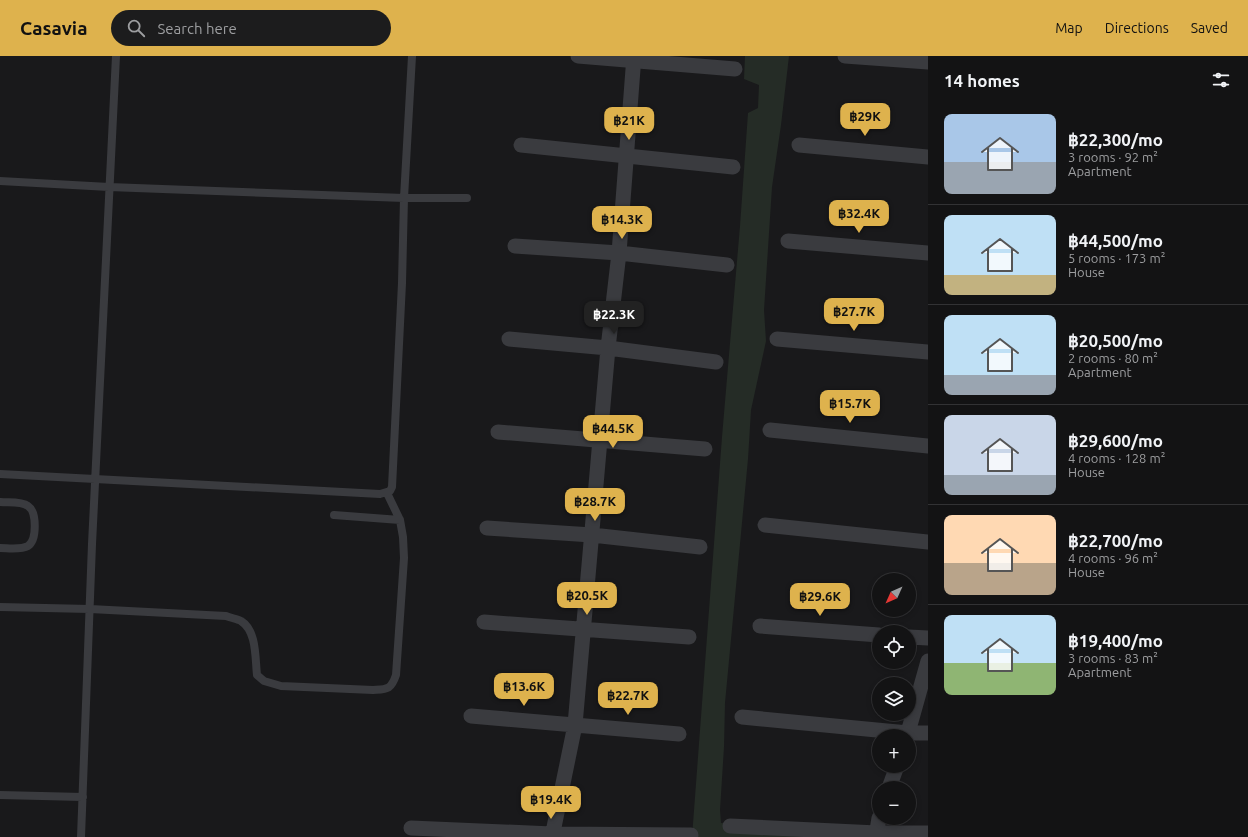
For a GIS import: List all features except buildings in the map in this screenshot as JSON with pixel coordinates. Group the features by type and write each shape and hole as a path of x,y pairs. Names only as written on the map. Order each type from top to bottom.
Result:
{"street":[{"path":"578,56 634,58 735,70"},
{"path":"845,56 928,62"},
{"path":"552,835 575,725 608,348 619,253 634,58"},
{"path":"521,145 733,167"},
{"path":"799,145 928,157"},
{"path":"788,241 928,253"},
{"path":"515,246 619,253 727,265"},
{"path":"509,339 608,348 716,362"},
{"path":"777,339 928,352"},
{"path":"770,430 928,446"},
{"path":"498,432 706,449"},
{"path":"765,525 928,542"},
{"path":"487,528 592,535 700,547"},
{"path":"484,622 688,637"},
{"path":"760,626 872,634"},
{"path":"916,637 928,638"},
{"path":"909,729 928,661"},
{"path":"471,716 679,734"},
{"path":"742,717 872,730"},
{"path":"916,734 928,733"},
{"path":"876,835 878,825"},
{"path":"730,826 876,835 928,833"},
{"path":"411,828 552,835 691,835"}],"lane":[{"path":"81,837 95,479 116,56"},
{"path":"0,474 380,494 387,493 392,487 402,283 404,198 412,56"},
{"path":"0,181 109,187 404,198 467,198"},
{"path":"0,607 90,609 226,616 241,621 250,629 258,675 264,681 281,686 373,690 385,689 390,687 396,675 404,558 404,537 400,520 387,493"},
{"path":"0,502 28,505 33,512 35,529 34,539 28,546 20,548 0,548"},
{"path":"334,515 400,520"},
{"path":"0,795 83,797"}],"shaded area":[{"path":"745,56 789,56 772,187 764,310 766,341 751,410 748,459 725,703 720,810 721,823 849,837 692,837 748,113 758,108 759,85 744,79"}]}
